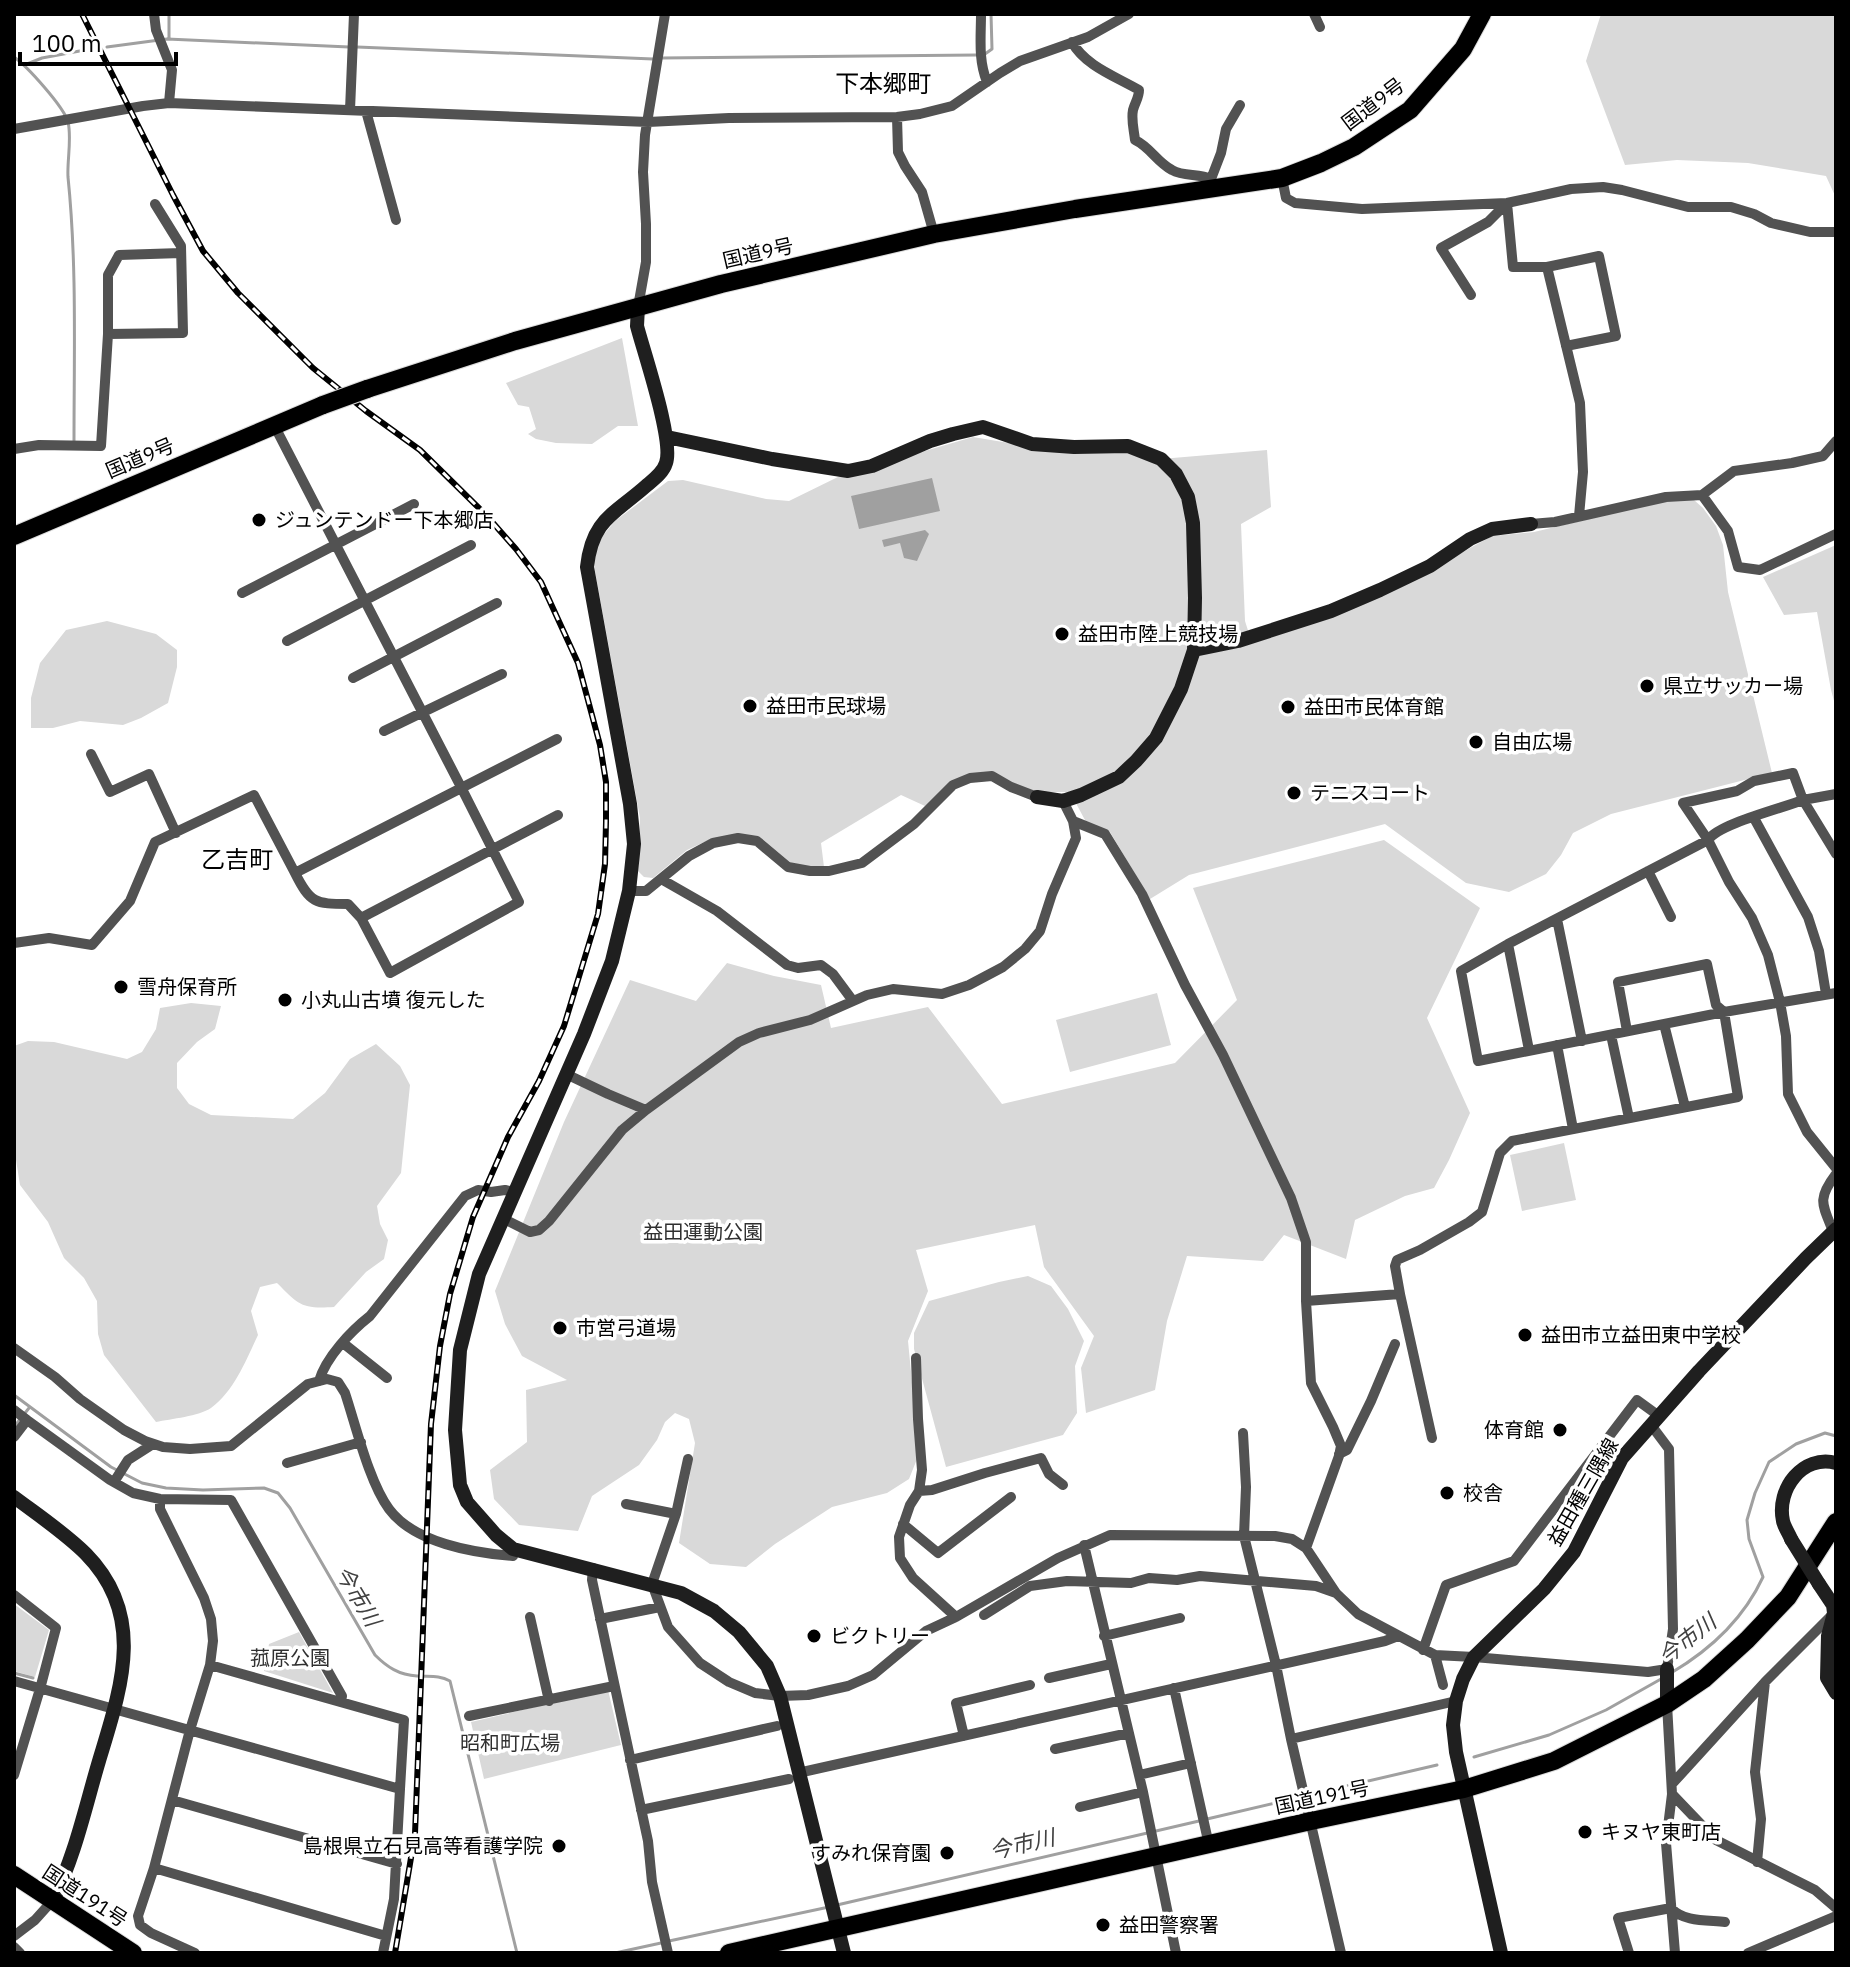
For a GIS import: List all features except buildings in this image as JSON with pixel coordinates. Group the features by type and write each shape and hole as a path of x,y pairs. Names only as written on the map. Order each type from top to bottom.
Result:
{"highway":[{"name":"国道9号","path":"14,536 323,405 515,341 721,284 934,234 1213,184 1282,178 1354,147 1410,110 1463,49 1482,14"},
{"name":"国道191号","path":"729,1953 1464,1789 1554,1761 1667,1704 1704,1679 1788,1597 1836,1522"},
{"name":"国道191号","path":"14,1875 133,1953"}],"street":[{"path":"154,14 156,30 172,70 169,103"},
{"path":"350,110 354,14"},
{"path":"665,14 645,135 646,262 637,326 667,437 666,463 657,477 602,521 589,550 587,567 630,804 634,844 629,891 612,961 479,1274 460,1350 455,1430 460,1485 467,1502 513,1549 681,1593 714,1611 739,1632 767,1666 780,1696 794,1776 844,1953"},
{"path":"981,14 982,71 987,82"},
{"path":"14,129 169,103 648,122 897,117 952,106 1020,61 1088,37 1129,14"},
{"path":"1314,14 1320,27"},
{"path":"1072,42 1076,51 1096,66 1139,90 1133,119 1135,140 1177,173 1203,175 1213,184 1226,129 1240,105"},
{"path":"366,111 396,220"},
{"path":"897,117 898,152 922,192 934,234"},
{"path":"1282,178 1286,198 1295,203 1362,209 1507,203 1571,189 1603,187 1688,207 1731,207 1771,223 1810,232 1836,232"},
{"path":"1507,203 1513,267 1547,267 1599,256 1616,336 1566,346"},
{"path":"1471,295 1441,248 1488,222 1507,203"},
{"path":"108,334 183,333 181,246 155,204"},
{"path":"14,449 39,445 101,446 108,334 108,275 119,255 181,253"},
{"path":"1547,267 1580,403 1583,472 1579,516"},
{"path":"14,943 49,938 92,945 130,901 155,842 254,795 305,893 315,901 348,904 361,918 390,973 519,902 274,425"},
{"path":"629,891 646,891 689,856 713,843 738,838 757,841 788,867 829,871 862,863 914,824 953,785 970,778 992,776 1037,797 1063,801 1089,792 1119,777 1156,738 1181,689 1194,650 1193,523 1188,497 1176,474 1161,459 1145,452 1128,446 1032,444 983,427 941,437 872,466 848,471 667,437"},
{"path":"1194,650 1238,641 1331,611 1430,566 1470,539 1492,529 1555,522 1666,497 1702,495 1734,471 1823,456 1836,441"},
{"path":"1702,495 1728,531 1738,567 1760,570 1836,534"},
{"path":"242,593 414,504"},
{"path":"287,641 471,545"},
{"path":"353,678 497,603"},
{"path":"384,731 502,674"},
{"path":"295,873 557,739"},
{"path":"91,754 110,792 149,774 176,833"},
{"path":"1836,854 1803,800 1793,773 1754,781 1737,791 1683,803 1708,840 1752,918 1768,955 1786,1036 1788,1094 1807,1132 1836,1168"},
{"path":"1754,818 1808,917 1831,993 1478,1061 1461,971 1708,840 1712,834 1727,826 1803,800 1836,794"},
{"path":"502,1218 530,1232 539,1230 622,1130 739,1042 759,1033 810,1020 867,995 893,989 942,994 969,985 1003,967 1025,949 1040,931 1076,838 1073,821 1063,801"},
{"path":"361,918 558,815"},
{"path":"1073,821 1105,834 1142,894 1291,1198 1306,1242 1311,1383 1341,1446 1306,1548"},
{"path":"1648,871 1671,917"},
{"path":"661,879 717,911 787,965 798,968 821,965 833,974 853,1001"},
{"path":"1557,919 1582,1041"},
{"path":"1508,944 1529,1050"},
{"path":"1432,1438 1400,1294 1395,1266 1397,1260 1420,1250 1482,1212 1500,1153 1512,1141 1738,1097 1724,1012 1716,1005 1707,964 1618,982 1627,1031"},
{"path":"1664,1024 1685,1107"},
{"path":"1611,1035 1629,1118"},
{"path":"1557,1045 1573,1129"},
{"path":"566,1074 646,1110"},
{"path":"1834,1230 1822,1204 1826,1187 1836,1174"},
{"path":"319,1381 322,1370 343,1343 370,1316 465,1196 478,1190 514,1192"},
{"name":"益田種三隅線","path":"1501,1953 1464,1789 1453,1725 1463,1679 1474,1657 1544,1589 1574,1552 1622,1458 1834,1230"},
{"path":"1306,1301 1400,1294"},
{"path":"343,1343 387,1378"},
{"path":"1339,1454 1347,1450 1395,1344"},
{"path":"14,1348 124,1430 163,1447 231,1446 308,1384 327,1379 338,1382 345,1393 374,1481 391,1513 427,1537 452,1546 513,1556 513,1549"},
{"path":"916,1358 922,1470 919,1491 910,1505 899,1537 900,1558 913,1578 956,1617"},
{"path":"1423,1650 1446,1585 1514,1561 1637,1400 1655,1420 1669,1449 1673,1629 1667,1669 1667,1704 1672,1789 1666,1843 1675,1953"},
{"path":"14,1410 133,1493 185,1501 231,1500 342,1696 341,1702"},
{"path":"14,1437 27,1420"},
{"path":"1243,1433 1246,1487 1244,1536 1341,1953"},
{"path":"287,1463 361,1442"},
{"path":"115,1480 127,1463 153,1444"},
{"path":"919,1491 932,1490 1041,1458 1049,1474 1063,1485"},
{"path":"688,1459 676,1514 652,1584 668,1627 700,1663 729,1682 755,1693 808,1695 848,1686 873,1675 926,1631 1030,1573 1110,1535 1275,1536 1292,1539 1306,1548 1336,1593 1358,1614 1435,1655 1648,1672 1667,1669"},
{"path":"1836,1463 1812,1463 1797,1472 1788,1485 1782,1503 1783,1522 1791,1539 1834,1606 1828,1636 1827,1678 1836,1693"},
{"path":"14,1497 84,1553 99,1569 122,1621 125,1650 115,1708 67,1872 53,1900 35,1920 14,1936"},
{"path":"903,1524 938,1553 1011,1497"},
{"path":"160,1499 160,1509 204,1598 211,1619 213,1641 210,1665 138,1916 140,1925 151,1933 195,1953"},
{"path":"626,1504 676,1514"},
{"path":"1084,1545 1143,1792 1176,1953"},
{"path":"593,1568 592,1580 648,1841 652,1882 668,1953"},
{"path":"984,1615 1030,1586 1067,1581 1131,1583 1149,1578 1177,1580 1200,1576 1316,1586 1336,1593"},
{"path":"14,1595 56,1628 14,1775"},
{"path":"1672,1789 1834,1606"},
{"path":"600,1619 660,1607"},
{"path":"530,1617 549,1701"},
{"path":"1104,1636 1180,1618"},
{"path":"641,1810 1398,1636"},
{"path":"1435,1655 1443,1685"},
{"path":"1049,1678 1111,1664"},
{"path":"210,1665 404,1720 394,1899 383,1953"},
{"path":"14,1681 400,1789"},
{"path":"1757,1862 1761,1819 1755,1772 1765,1682"},
{"path":"964,1736 956,1703 1030,1685"},
{"path":"469,1716 614,1686"},
{"path":"1174,1688 1209,1845"},
{"path":"1291,1739 1456,1701"},
{"path":"630,1760 777,1726"},
{"path":"1055,1749 1129,1733"},
{"path":"1139,1775 1191,1763"},
{"path":"1672,1789 1716,1840 1815,1890 1836,1908"},
{"path":"1080,1807 1143,1792"},
{"path":"172,1800 397,1864"},
{"path":"154,1868 386,1936"},
{"path":"1671,1908 1685,1917 1725,1922"},
{"path":"1629,1953 1618,1918 1671,1908"},
{"path":"1748,1953 1836,1916"},
{"path":"14,1947 20,1953"}],"green space":[{"path":"1601,14 1836,14 1836,198 1826,176 1748,163 1677,160 1625,165 1586,61"},
{"path":"622,338 638,426 618,426 592,444 556,443 528,434 536,429 529,407 518,405 506,383"},
{"path":"973,437 1033,447 1128,446 1161,459 1267,450 1271,507 1241,524 1245,621 1251,640 1388,593 1492,536 1534,532 1668,500 1694,500 1716,526 1723,545 1728,592 1772,773 1611,814 1573,833 1546,874 1509,892 1466,883 1385,824 1189,875 1150,899 1110,832 1086,822 1070,792 1040,792 969,774 925,806 901,795 821,843 824,867 791,863 760,837 713,838 687,850 653,878 644,877 638,871 640,818 595,571 594,554 601,538 615,521 668,481 683,480 766,499 789,501 842,475"},
{"path":"1836,545 1836,708 1817,612 1784,615 1763,577"},
{"path":"107,621 156,634 177,650 177,667 168,703 123,725 80,721 53,728 31,728 31,698 40,663 66,630"},
{"name":"益田運動公園","path":"1384,840 1480,908 1427,1018 1470,1113 1434,1188 1405,1196 1355,1220 1346,1259 1284,1235 1263,1261 1187,1256 1167,1321 1155,1390 1086,1413 1081,1368 1094,1336 1044,1267 1035,1225 916,1250 928,1291 908,1341 919,1454 909,1479 887,1493 832,1507 746,1567 710,1564 679,1543 695,1443 689,1419 675,1413 665,1422 657,1440 639,1465 592,1496 578,1531 519,1525 494,1499 490,1470 527,1442 526,1390 567,1380 522,1356 505,1324 495,1291 564,1122 630,980 696,1001 727,963 821,985 831,1028 928,1007 1002,1104 1175,1063 1237,1000 1193,888"},
{"path":"1157,993 1171,1045 1070,1072 1056,1020"},
{"path":"191,1003 221,1006 215,1029 177,1063 177,1088 189,1104 211,1115 293,1119 325,1093 350,1059 376,1044 400,1066 410,1085 401,1173 377,1206 380,1224 388,1240 384,1259 366,1272 334,1307 301,1304 277,1283 260,1287 251,1311 258,1335 227,1393 206,1411 156,1422 104,1355 98,1334 97,1301 84,1278 64,1258 48,1222 20,1185 14,1147 14,1046 28,1041 54,1042 127,1059 142,1052 156,1029 160,1008"},
{"path":"1564,1143 1576,1200 1522,1211 1510,1155"},
{"path":"1028,1276 1051,1286 1068,1309 1084,1341 1075,1366 1077,1413 1063,1435 946,1467 914,1349 914,1333 929,1301"},
{"path":"14,1604 49,1630 35,1677 14,1671"},
{"name":"菰原公園","path":"299,1632 333,1693 264,1671 269,1644"},
{"name":"昭和町広場","path":"608,1690 621,1745 484,1779 471,1722"}],"shaded area":[{"path":"932,478 940,511 859,529 851,496"},
{"path":"925,530 929,534 917,561 904,558 900,543 884,547 882,540"}],"waterway":[{"path":"169,14 169,38"},
{"path":"985,54 992,49 991,14"},
{"path":"107,47 167,39 349,47"},
{"path":"357,47 653,59"},
{"path":"27,64 85,50"},
{"path":"661,58 977,55"},
{"path":"14,57 53,97 65,115 69,128 74,441"},
{"name":"今市川","path":"14,1395 111,1467 142,1483 203,1490 264,1488 278,1493 290,1508 375,1655 399,1672 450,1681 517,1953"},
{"path":"14,1427 29,1408"},
{"name":"今市川","path":"1671,1673 1724,1632 1746,1606 1763,1577 1749,1539 1747,1520 1769,1462 1796,1444 1825,1433 1836,1436"},
{"path":"14,1673 33,1678"},
{"name":"今市川","path":"1474,1757 1549,1735 1606,1710 1661,1679"},
{"name":"今市川","path":"1308,1795 1437,1765"},
{"name":"今市川","path":"1207,1819 1301,1797"},
{"name":"今市川","path":"837,1905 1199,1821"},
{"name":"今市川","path":"669,1941 829,1907"},
{"name":"今市川","path":"615,1953 661,1943"}],"railway":[{"path":"82,14 203,251 238,293 313,368 420,450 486,515 541,582 578,663 600,745 606,782 605,864 598,914 564,1026 539,1081 508,1137 473,1217 450,1294 440,1346 431,1424 415,1834 395,1953"}],"place":[{"name":"ジュンテンドー下本郷店","path":"259,520"},
{"name":"益田市陸上競技場","path":"1062,634"},
{"name":"県立サッカー場","path":"1647,686"},
{"name":"益田市民球場","path":"750,706"},
{"name":"益田市民体育館","path":"1288,707"},
{"name":"自由広場","path":"1476,742"},
{"name":"テニスコート","path":"1294,793"},
{"name":"雪舟保育所","path":"121,987"},
{"name":"小丸山古墳 復元した","path":"285,1000"},
{"name":"市営弓道場","path":"560,1328"},
{"name":"益田市立益田東中学校","path":"1525,1335"},
{"name":"体育館","path":"1560,1430"},
{"name":"校舎","path":"1447,1493"},
{"name":"ビクトリー","path":"814,1636"},
{"name":"キヌヤ東町店","path":"1585,1832"},
{"name":"島根県立石見高等看護学院","path":"559,1846"},
{"name":"すみれ保育園","path":"947,1853"},
{"name":"益田警察署","path":"1103,1925"}],"district":[{"name":"下本郷町","path":"883,84"},
{"name":"乙吉町","path":"237,860"}]}
